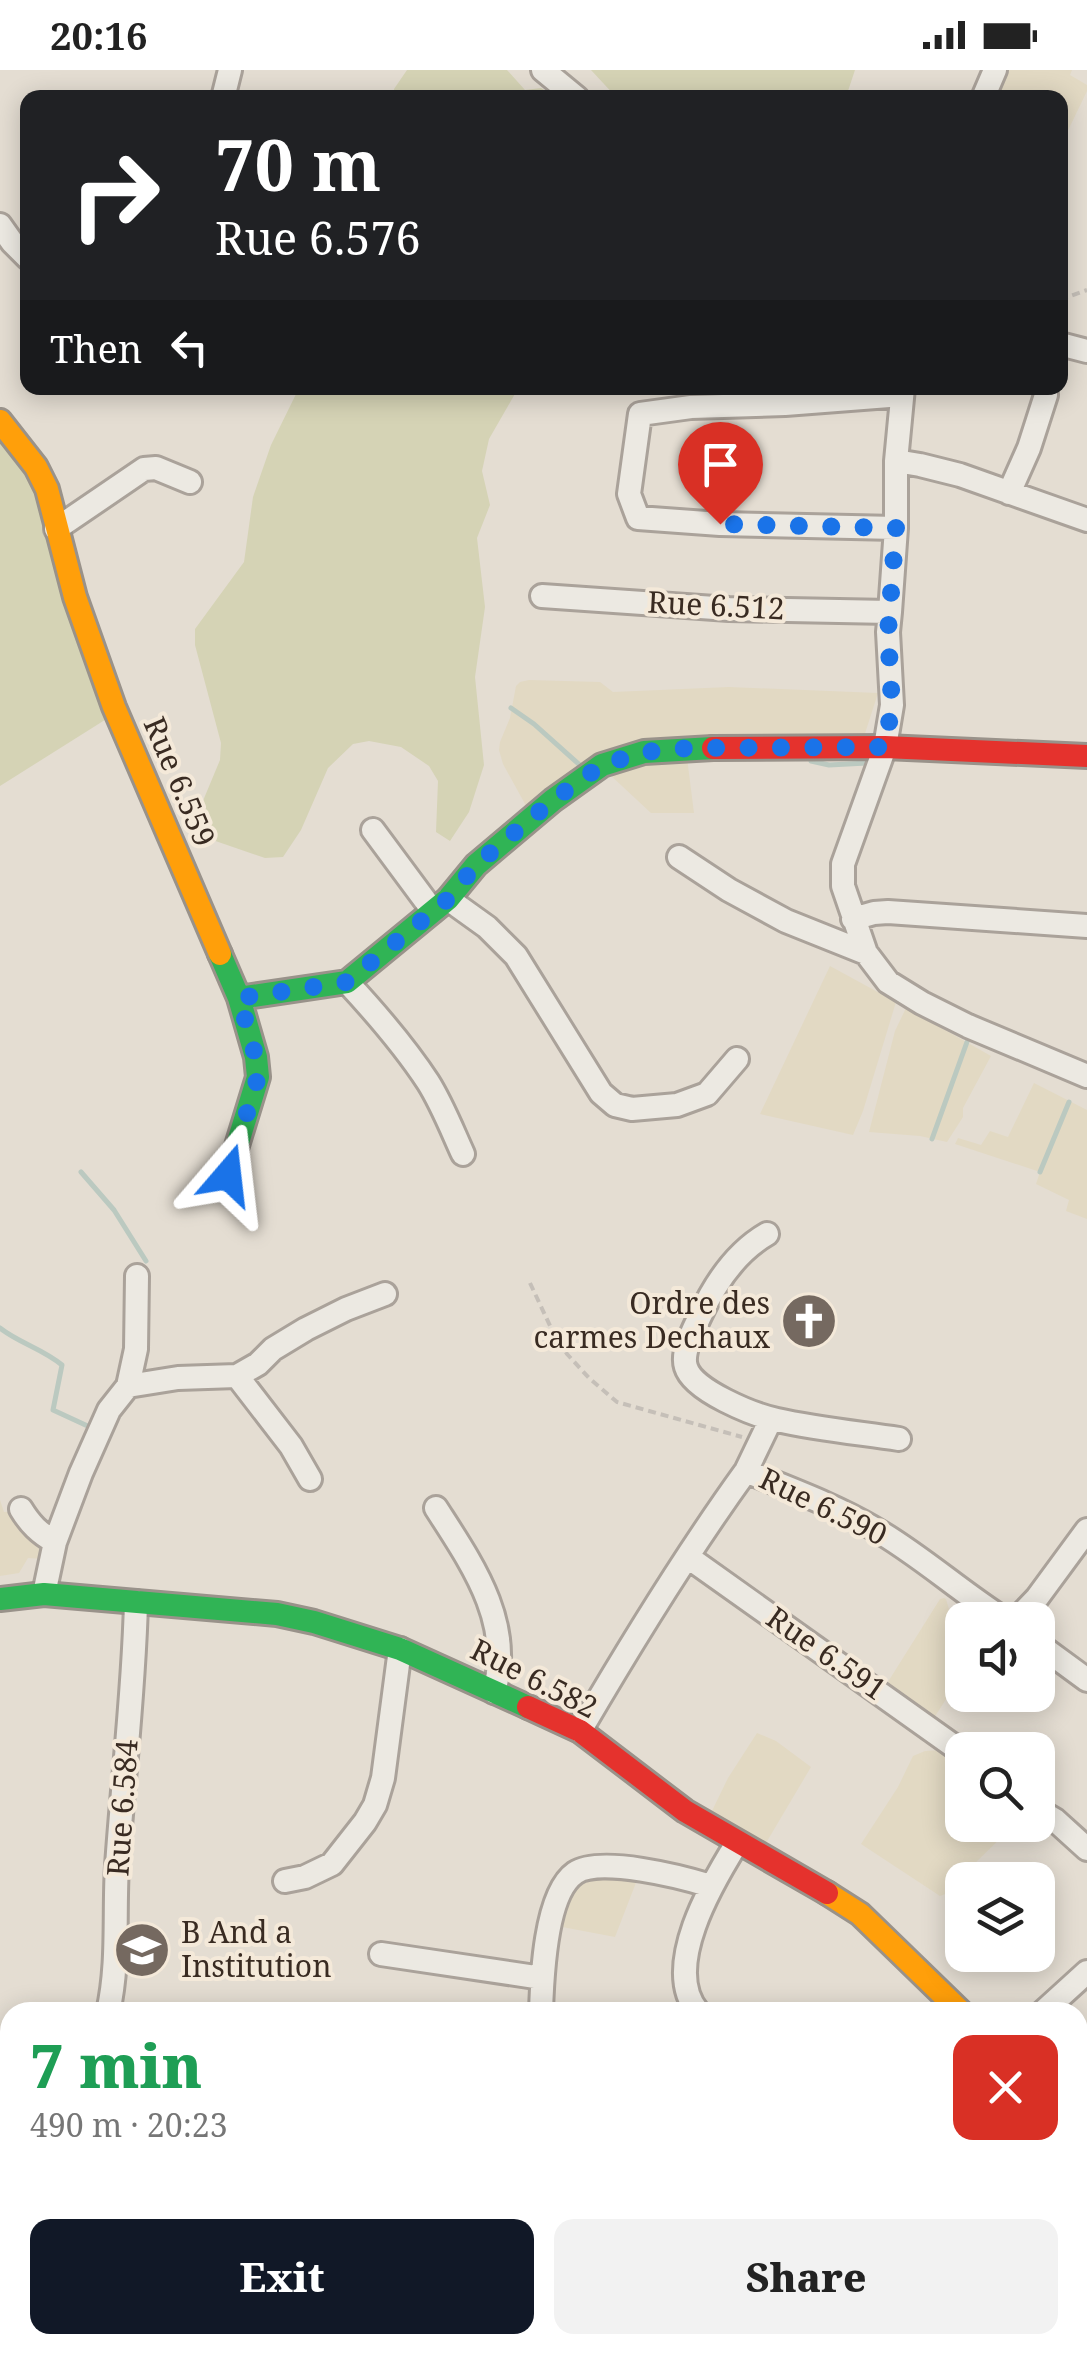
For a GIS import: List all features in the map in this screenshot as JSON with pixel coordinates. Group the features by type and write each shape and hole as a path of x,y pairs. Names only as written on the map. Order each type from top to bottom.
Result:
{"street":[{"path":"543,70 567,90"},
{"path":"0,225 20,250"},
{"path":"867,395 640,414 629,494 638,518 896,528"},
{"path":"903,395 888,650 892,705 885,747 846,852 843,886 866,953 888,982 968,1026 1087,1076"},
{"path":"1009,493 1046,395"},
{"name":"Rue 6.559","path":"0,420 36,466 46,488 75,597 114,707 239,998 258,1077 228,1175"},
{"path":"896,461 960,475 1087,520"},
{"path":"56,529 144,469 156,468 190,482"},
{"name":"Rue 6.512","path":"542,596 729,609 890,612"},
{"path":"239,998 347,982 441,905 476,865 553,800 602,765 644,752 688,748 885,747 1087,756"},
{"path":"373,830 441,905 486,927 516,956 601,1093 615,1105 649,1109 677,1105 707,1094 737,1060"},
{"path":"679,857 729,890 786,920 866,953"},
{"path":"853,919 888,912 1087,926"},
{"path":"347,982 428,1082 463,1154"},
{"path":"768,1234 746,1249 706,1301 685,1356 693,1379 704,1389 771,1419 899,1439"},
{"path":"44,1594 55,1542 103,1423 128,1386 136,1349 137,1276"},
{"path":"128,1386 178,1378 237,1376 306,1329 385,1294"},
{"path":"237,1376 291,1446 310,1480"},
{"path":"746,1470 771,1419"},
{"name":"Rue 6.590","path":"580,1731 631,1644 746,1470 820,1500 872,1527 915,1554 976,1602"},
{"path":"20,1508 30,1524 55,1542"},
{"path":"436,1508 470,1560 494,1614 500,1647 494,1692"},
{"path":"1032,1602 1087,1530"},
{"name":"Rue 6.591","path":"688,1557 945,1740"},
{"name":"Rue 6.582","path":"0,1599 44,1594 278,1614 400,1649 580,1731 685,1811 860,1914 951,2002"},
{"name":"Rue 6.584","path":"109,2002 115,1965 117,1872 136,1602"},
{"path":"285,1881 305,1877 332,1864 375,1804 383,1778 400,1649"},
{"path":"1055,1656 1087,1680"},
{"path":"1055,1820 1087,1849"},
{"path":"692,2002 685,1991 684,1972 695,1927 710,1886 737,1843"},
{"path":"541,2002 550,1918 561,1890 575,1873 598,1866 634,1869 710,1886"},
{"path":"380,1954 542,1978"},
{"path":"1054,2002 1087,1972"}],"path":[{"path":"530,1283 566,1354 617,1402 760,1444"}],"shaded area":[{"path":"407,70 507,70 525,90 394,90"},
{"path":"591,70 855,70 848,90 610,90"},
{"path":"1001,70 1072,70 1070,75 1087,85 1068,130 1068,90 991,90"},
{"path":"296,395 514,395 489,439 482,471 490,505 477,538 485,607 475,677 484,765 469,812 450,841 436,832 438,781 429,766 401,747 369,741 353,744 328,768 301,830 283,857 265,858 201,836 195,820 220,760 221,743 195,645 195,629 244,562 253,497 271,445"},
{"path":"0,436 34,485 108,718 0,786"},
{"path":"529,680 600,682 613,692 729,687 878,693 860,749 685,742 694,813 651,813 608,773 530,813 499,750 516,686"},
{"path":"830,966 896,1002 853,1135 760,1114"},
{"path":"906,1008 991,1056 947,1142 869,1132 895,1031"},
{"path":"1034,1083 1087,1110 1087,1219 1066,1211 1069,1200 1036,1184 1040,1172 955,1144 958,1138 981,1145 990,1131 1008,1137"},
{"path":"0,1500 4,1512 14,1511 47,1543 44,1559 28,1558 19,1573 0,1576"},
{"path":"940,1599 947,1602 945,1701 934,1718 886,1685"},
{"path":"757,1733 776,1741 811,1767 766,1843 711,1813"},
{"path":"945,1750 945,1842 997,1842 976,1862 945,1862 945,1894 940,1896 861,1844 913,1756"},
{"path":"598,1871 637,1880 615,1937 557,1926 575,1882"}],"waterway":[{"path":"511,708 582,767"},
{"path":"811,761 829,765 867,763"},
{"path":"932,1139 967,1042"},
{"path":"1040,1172 1069,1102"},
{"path":"81,1172 114,1210 146,1261"},
{"path":"0,1328 62,1365 53,1410 92,1428"}],"traffic: fast":[{"path":"239,998 347,982 448,899 476,865 553,800 602,765 644,752 713,748"},
{"path":"220,954 239,998 258,1077 228,1175"},
{"path":"0,1599 44,1594 277,1614 400,1649 528,1707"}],"traffic: slow":[{"path":"0,421 36,467 47,489 75,597 114,707 220,954"},
{"path":"827,1893 860,1914 951,2002"}],"traffic: jam":[{"path":"713,748 885,747 1087,756"},
{"path":"528,1707 580,1731 685,1811 827,1893"}],"place":[{"name":"Ordre des carmes Dechaux","path":"809,1321"},
{"name":"B And a Institution","path":"142,1950"}],"route":[{"path":"228,1175 258,1077 239,998 347,982 448,899 476,865 553,800 602,765 644,752 688,748 885,747 892,705 888,632 896,528 720,524"}]}
